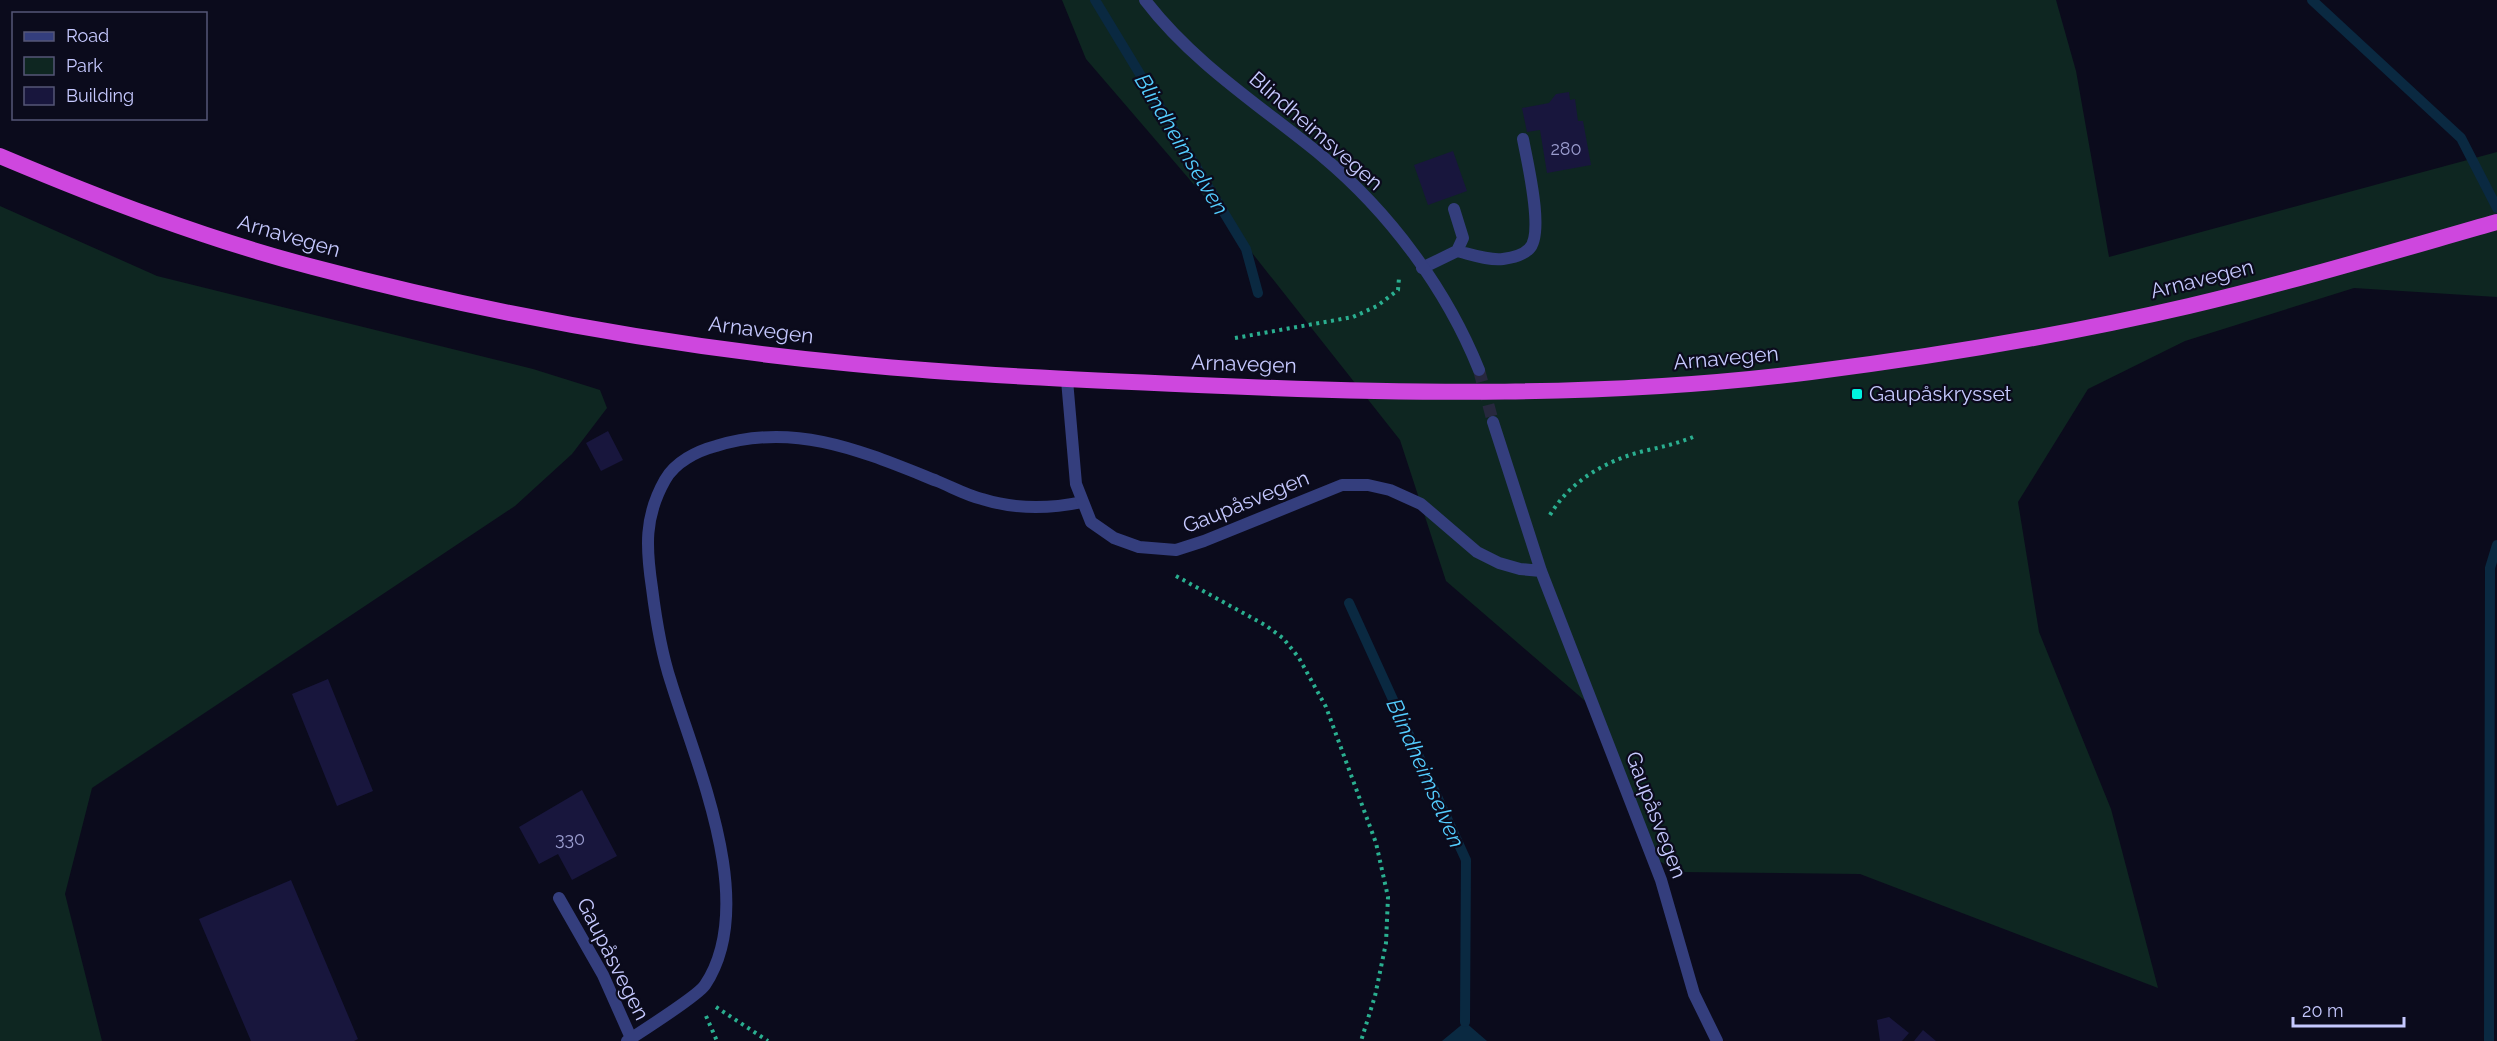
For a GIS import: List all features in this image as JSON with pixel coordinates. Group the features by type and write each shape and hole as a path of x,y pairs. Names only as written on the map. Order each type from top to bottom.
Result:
{"highway":[{"name":"Arnavegen","path":"0,156 100,198 194,231 307,266 432,296 629,335 849,364 1067,380 1382,392 1508,393 1642,388 1809,373 2067,333 2339,268 2497,222"}],"street":[{"name":"Blindheimsvegen","path":"1145,0 1198,58 1323,158 1367,197 1396,230 1422,268 1467,341 1479,370"},
{"path":"1456,251 1500,260 1529,249 1535,239 1536,218 1523,139"},
{"path":"1422,268 1456,251 1463,238 1454,208"},
{"name":"Gaupåsvegen","path":"1067,380 1076,483 1091,522 1114,538 1139,548 1176,550 1204,541 1342,485 1368,485 1390,490 1421,504 1477,552 1510,566 1541,571"},
{"name":"Gaupåsvegen","path":"1493,422 1541,571 1661,880 1694,994 1717,1041"},
{"path":"629,1040 704,988 720,956 726,925 726,888 719,838 705,785 670,680 657,629 650,576 647,532 654,500 670,471 701,450 710,447 738,439 781,435 856,448 982,500 1052,508 1082,502"},
{"name":"Gaupåsvegen","path":"559,898 603,975 629,1040"}],"path":[{"path":"1235,338 1353,317 1377,306 1398,290 1400,276 1422,268"},
{"path":"1532,544 1553,510 1579,482 1598,469 1620,458 1674,445 1693,437"},
{"path":"1176,550 1176,577 1265,625 1283,638 1299,658 1326,707 1376,843 1388,897 1386,943 1375,996 1361,1041"},
{"path":"696,993 768,1041"}],"green space":[{"path":"1062,0 2056,0 2076,71 2109,257 2497,152 2497,297 2354,288 2185,341 2088,389 2018,502 2039,632 2111,809 2158,988 1860,874 1678,872 1644,852 1591,706 1446,581 1400,440 1245,244 1086,59"},
{"path":"0,206 157,276 533,369 600,390 607,408 572,454 515,506 92,788 65,894 102,1041 0,1041"}],"water":[{"path":"1465,1022 1487,1041 1442,1041"}],"building":[{"path":"1569,92 1570,100 1575,99 1578,121 1583,121 1591,165 1547,173 1540,130 1527,132 1522,108 1549,103 1556,94"},
{"path":"1453,151 1467,191 1428,205 1414,165"},
{"path":"608,431 623,460 601,471 586,443"},
{"path":"328,679 373,791 337,806 292,694"},
{"path":"582,790 617,856 572,880 558,854 539,864 519,827"},
{"path":"291,880 358,1039 354,1041 251,1041 199,919"},
{"path":"1889,1017 1909,1033 1902,1041 1880,1041 1877,1020"},
{"path":"1923,1030 1936,1041 1914,1041"}],"waterway":[{"name":"Blindheimselven","path":"1095,0 1246,249 1258,293"},
{"path":"2312,0 2461,138 2497,208"},
{"path":"2489,1041 2490,568 2497,545"},
{"name":"Blindheimselven","path":"1349,603 1466,860 1465,1022"}],"tunnel":[{"path":"1479,370 1493,422"}],"place":[{"name":"Gaupåskrysset","path":"1857,394"}]}
